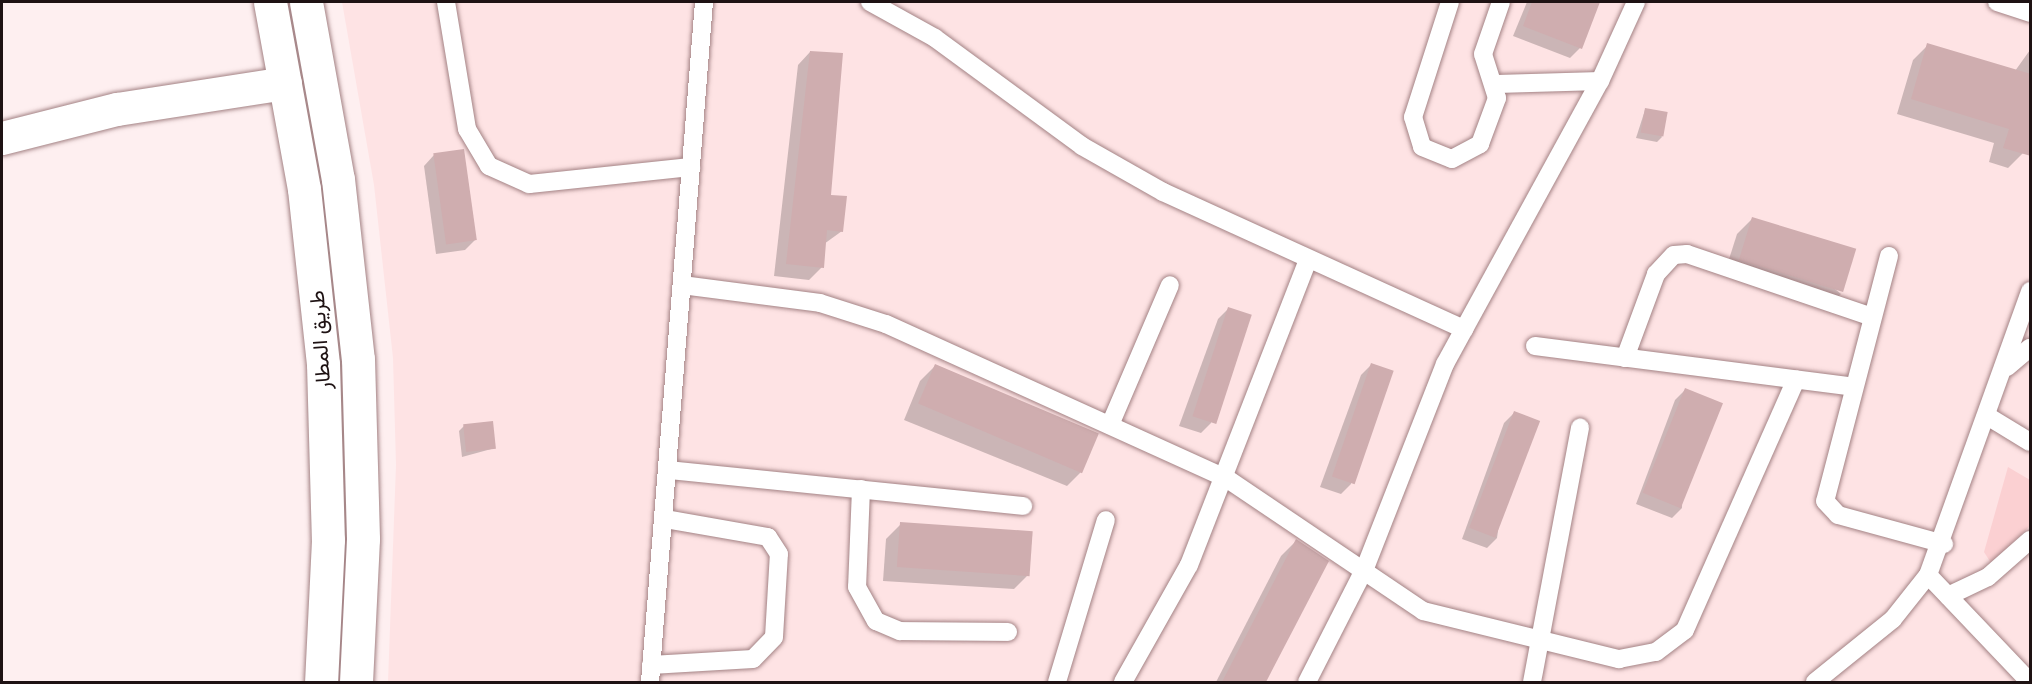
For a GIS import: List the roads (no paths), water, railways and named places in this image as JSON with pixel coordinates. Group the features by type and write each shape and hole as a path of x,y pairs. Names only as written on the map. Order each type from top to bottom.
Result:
{"main road":[{"name":"طريق المطار","path":"270,2 306,200 323,364 328,540 321,682"},
{"name":"طريق المطار","path":"306,2 338,179 358,359 363,539 356,682"},
{"path":"2,138 117,109 285,83"}],"lane":[{"path":"446,2 467,129 489,166 529,184 691,167"},
{"path":"665,519 768,537 779,554 774,637 753,659 650,674 669,470 704,2"},
{"path":"870,2 935,38 1082,146 1163,192 1464,329"},
{"path":"1450,2 1413,117 1422,147 1452,159 1480,144 1497,84 1483,54 1501,2"},
{"path":"1307,682 1365,568 1464,329 1600,81 1636,2"},
{"path":"1997,2 2031,13"},
{"path":"1497,84 1600,81"},
{"path":"1625,358 1656,274 1674,255 1687,254 1872,317"},
{"path":"1889,256 1825,501 1838,515 1944,544"},
{"path":"1123,682 1172,600 1226,478 1308,259"},
{"path":"682,285 853,312 1226,478 1365,568 1423,611 1539,642 1619,659 1656,652 1685,630 1796,380"},
{"path":"1110,425 1170,285"},
{"path":"1815,682 1893,619 1928,575 1944,544 2007,367 2031,291"},
{"path":"1534,346 1853,387"},
{"path":"2007,367 2031,348"},
{"path":"1989,417 2031,442"},
{"path":"1532,682 1580,427"},
{"path":"669,470 1023,506"},
{"path":"861,489 857,587 876,621 900,631 1008,632"},
{"path":"1057,682 1106,520"},
{"path":"1948,596 1988,577 2031,540"},
{"path":"1928,575 2030,682"}]}
